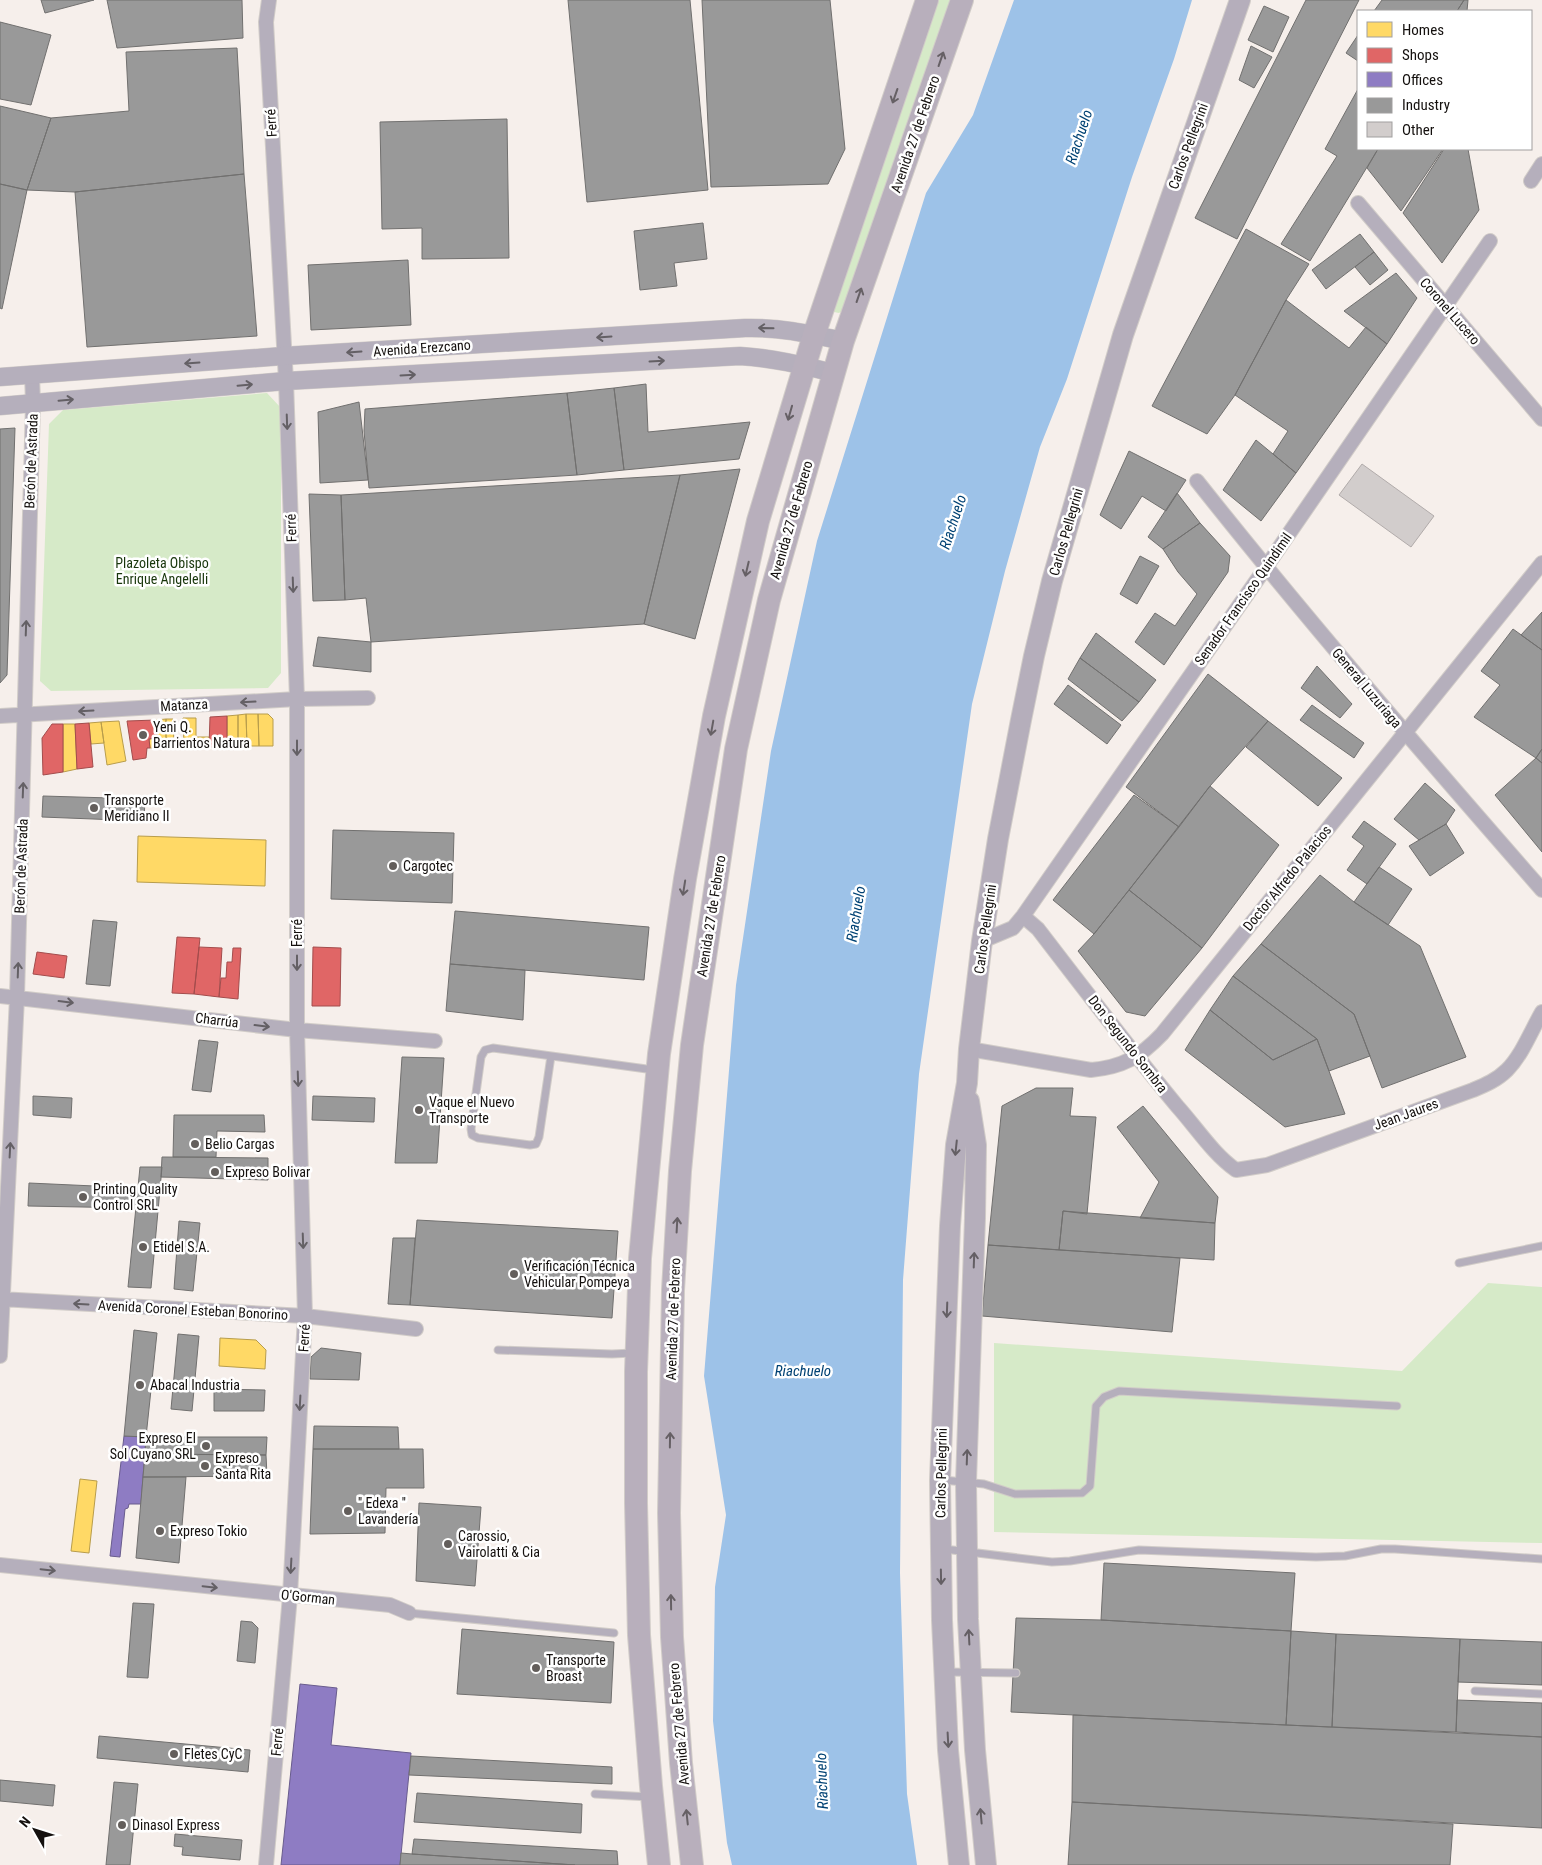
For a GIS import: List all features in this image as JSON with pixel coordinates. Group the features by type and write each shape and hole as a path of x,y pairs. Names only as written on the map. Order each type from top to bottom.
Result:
{"main road":[{"name":"Avenida 27 de Febrero","path":"659,1865 640,1635 636,1503 640,1258 657,1070 685,879 714,716 758,521 814,335 927,0"},
{"name":"Avenida 27 de Febrero","path":"692,1865 681,1763 672,1637 669,1513 673,1290 680,1172 692,1045 736,749 769,600 833,373 962,0"},
{"name":"Carlos Pellegrini","path":"959,1865 948,1750 944,1672 940,1480 950,1226 956,1145 967,1083 982,941 998,839 1021,720 1052,581 1123,335 1240,0"},
{"name":"Carlos Pellegrini","path":"967,1083 976,1145 966,1482 967,1552 975,1750 986,1865"},
{"path":"640,1635 672,1637"}],"street":[{"name":"Ferré","path":"266,1865 290,1596 305,1316 296,1030 297,699 286,381 283,356 266,22 269,0"},
{"path":"1531,181 1542,164"},
{"name":"Coronel Lucero","path":"1358,204 1542,418"},
{"name":"Senador Francisco Quindimil","path":"982,941 1013,928 1023,916 1266,568 1490,241"},
{"name":"Avenida Erezcano","path":"0,377 283,356 769,327 843,342"},
{"name":"Avenida Erezcano","path":"0,406 286,381 740,356 766,357 833,373"},
{"name":"Berón de Astrada","path":"0,1356 17,997 23,714 33,403 32,375"},
{"name":"General Luzuriaga","path":"1197,481 1266,568 1405,733 1542,890"},
{"name":"Doctor Alfredo Palacios","path":"969,1050 1090,1070 1105,1069 1121,1064 1147,1049 1162,1034 1542,563"},
{"name":"Matanza","path":"0,716 297,699 368,698"},
{"name":"Don Segundo Sombra","path":"1023,916 1038,929 1136,1057 1215,1150 1236,1170"},
{"name":"Charrúa","path":"0,996 296,1030 435,1041"},
{"name":"Jean Jaures","path":"1236,1170 1267,1165 1491,1082 1507,1070 1542,1012"},
{"name":"Avenida Coronel Esteban Bonorino","path":"2,1299 305,1316 416,1329"},
{"name":"O'Gorman","path":"0,1565 390,1605 409,1613"}],"lane":[{"path":"551,1056 539,1137 536,1144 530,1145 478,1138 472,1135 471,1129 481,1057 485,1050 493,1048 657,1070"},
{"path":"1459,1263 1542,1246"},
{"path":"498,1350 612,1354 637,1353"},
{"path":"940,1480 984,1484 1015,1494 1082,1493 1090,1486 1096,1406 1104,1397 1119,1391 1397,1406"},
{"path":"941,1549 1052,1562 1139,1550 1316,1557 1345,1556 1381,1549 1395,1549 1542,1559"},
{"name":"O'Gorman","path":"409,1613 614,1633"},
{"path":"944,1672 1016,1673"},
{"path":"1475,1691 1542,1694"},
{"path":"596,1794 652,1798"}],"green space":[{"path":"937,0 954,0 845,309 839,313 834,312 832,306"},
{"name":"Plazoleta Obispo Enrique Angelelli","path":"267,393 281,408 281,673 268,688 51,691 40,681 49,424 63,410"},
{"path":"1488,1283 1542,1287 1542,1543 994,1532 994,1343 1402,1371"}],"water":[{"name":"Riachuelo","path":"1014,0 1192,0 1174,59 1132,177 1067,379 1040,447 1005,571 972,704 919,1074 903,1280 900,1573 907,1794 917,1865 732,1865 727,1843 713,1721 715,1587 726,1515 704,1376 736,985 771,751 817,541 926,193 973,115"}],"building: Homes":[{"path":"246,714 258,714 259,746 247,746"},
{"path":"246,714 247,746 238,746 238,715"},
{"path":"258,714 268,714 273,719 273,746 259,746"},
{"path":"238,715 238,746 227,746 227,716"},
{"path":"183,718 196,718 196,737 209,737 209,747 184,747"},
{"path":"166,719 173,719 174,747 166,748"},
{"path":"166,719 166,748 150,748 149,739 157,738 156,720"},
{"path":"119,721 126,761 107,765 101,722"},
{"path":"101,722 104,743 91,744 89,723"},
{"path":"63,724 75,724 77,769 63,772"},
{"path":"138,836 266,840 265,886 137,882"},
{"path":"220,1338 256,1340 266,1350 265,1369 219,1366"},
{"path":"80,1479 97,1481 89,1553 71,1551"}],"building: Shops":[{"path":"227,716 227,746 209,747 210,717"},
{"path":"156,720 157,738 149,739 150,748 147,748 146,758 133,760 127,721"},
{"path":"89,723 93,767 77,769 75,724"},
{"path":"52,724 63,724 63,772 43,775 42,738"},
{"path":"177,937 200,938 194,994 172,993"},
{"path":"199,947 222,948 219,997 194,994"},
{"path":"313,947 341,948 340,1006 312,1006"},
{"path":"233,948 241,948 238,999 219,997 221,978 226,978 227,962 232,962"},
{"path":"37,952 67,956 64,978 33,974"}],"building: Offices":[{"path":"124,1436 146,1437 141,1504 129,1504 128,1508 125,1509 120,1557 110,1556"},
{"path":"300,1684 337,1688 331,1745 411,1753 400,1865 281,1865"}],"building: Industry":[{"path":"41,0 94,0 45,13"},
{"path":"107,0 242,0 243,38 117,48"},
{"path":"568,0 690,0 708,190 587,202"},
{"path":"702,0 830,0 845,149 828,184 711,187"},
{"path":"1306,0 1359,0 1237,239 1195,218"},
{"path":"1382,0 1464,0 1458,10 1375,10"},
{"path":"1464,0 1468,0 1467,10 1458,10"},
{"path":"1264,6 1289,17 1273,52 1248,40"},
{"path":"0,22 51,35 31,105 0,99"},
{"path":"1357,36 1357,60 1346,53"},
{"path":"1251,46 1272,57 1254,88 1239,80"},
{"path":"237,48 244,174 75,192 27,190 51,118 129,111 126,52"},
{"path":"1357,91 1357,150 1377,150 1310,261 1281,244 1337,156 1325,149"},
{"path":"0,106 51,118 27,190 0,184"},
{"path":"507,119 509,258 422,259 422,228 382,229 380,122"},
{"path":"1377,150 1442,150 1401,211 1367,168"},
{"path":"1443,150 1468,150 1479,210 1442,263 1403,213"},
{"path":"244,174 257,336 87,347 75,192"},
{"path":"0,184 27,190 2,309 0,308"},
{"path":"703,223 707,259 674,263 677,286 640,290 634,231"},
{"path":"1246,229 1309,264 1286,300 1235,395 1207,434 1152,406"},
{"path":"1360,234 1374,252 1326,289 1312,270"},
{"path":"1374,252 1388,270 1370,285 1355,267"},
{"path":"408,260 411,325 311,330 308,265"},
{"path":"1396,273 1417,298 1387,344 1344,311"},
{"path":"1286,300 1349,348 1366,327 1387,344 1296,473 1273,454 1288,431 1235,395"},
{"path":"646,384 648,432 750,422 739,459 624,470 614,388"},
{"path":"614,388 624,470 577,475 567,393"},
{"path":"567,393 577,475 369,488 364,431 365,409"},
{"path":"359,402 368,480 320,483 318,412"},
{"path":"15,428 7,675 0,683 0,429"},
{"path":"1256,440 1296,473 1261,521 1223,490"},
{"path":"1129,451 1186,480 1166,511 1142,496 1121,529 1100,515"},
{"path":"740,469 695,639 644,624 680,475"},
{"path":"680,475 644,624 371,642 366,598 345,600 341,495"},
{"path":"1177,493 1200,523 1163,549 1148,537"},
{"path":"309,494 341,495 345,600 313,601"},
{"path":"1200,523 1230,556 1228,572 1164,665 1135,642 1155,613 1175,626 1197,594 1178,572 1163,549"},
{"path":"1140,556 1159,566 1137,604 1120,594"},
{"path":"1542,612 1542,650 1521,635"},
{"path":"1513,629 1542,650 1542,749 1536,758 1474,717 1500,685 1481,671"},
{"path":"1096,633 1156,680 1139,702 1080,658"},
{"path":"318,637 371,642 371,672 313,666"},
{"path":"1080,658 1139,702 1122,721 1068,679"},
{"path":"1317,666 1352,704 1340,718 1301,688"},
{"path":"1208,674 1268,721 1210,786 1179,827 1126,787"},
{"path":"1068,685 1121,725 1107,744 1054,704"},
{"path":"1312,705 1364,743 1354,758 1300,720"},
{"path":"1268,721 1342,778 1318,806 1246,747"},
{"path":"1542,749 1542,763 1536,758"},
{"path":"1536,758 1542,763 1542,852 1495,795"},
{"path":"1425,783 1455,810 1446,824 1419,840 1394,819"},
{"path":"1210,786 1279,845 1202,948 1129,890"},
{"path":"1134,795 1179,827 1094,934 1053,900"},
{"name":"Transporte Meridiano II","path":"43,796 145,799 144,821 42,817"},
{"path":"1364,821 1396,844 1367,884 1347,870 1364,846 1352,837"},
{"path":"1446,824 1464,853 1430,876 1409,846"},
{"name":"Cargotec","path":"333,830 454,833 452,903 331,899"},
{"path":"1379,867 1412,889 1388,925 1354,902"},
{"path":"1320,875 1354,902 1420,946 1466,1057 1382,1088 1354,1014 1261,944"},
{"path":"1129,890 1202,948 1145,1016 1126,1012 1078,951"},
{"path":"455,911 649,927 644,980 450,964"},
{"path":"93,920 117,922 110,986 86,984"},
{"path":"1261,944 1354,1014 1370,1056 1329,1071 1317,1039 1233,976"},
{"path":"450,964 525,970 523,1020 446,1011"},
{"path":"1233,976 1317,1039 1273,1060 1210,1010"},
{"path":"1210,1010 1273,1060 1317,1039 1345,1114 1285,1127 1185,1050"},
{"path":"199,1040 218,1042 211,1092 192,1090"},
{"name":"Vaque el Nuevo Transporte","path":"402,1057 444,1058 437,1163 395,1163"},
{"path":"1036,1088 1073,1088 1070,1116 1096,1117 1087,1214 1063,1211 1059,1250 988,1245 1002,1106"},
{"path":"33,1096 72,1098 71,1118 33,1115"},
{"path":"313,1096 375,1098 374,1122 312,1120"},
{"path":"1143,1106 1218,1197 1215,1223 1140,1218 1159,1182 1117,1127"},
{"name":"Belio Cargas","path":"174,1115 264,1115 265,1132 217,1131 216,1157 173,1157"},
{"name":"Expreso Bolivar","path":"162,1157 268,1158 268,1180 161,1177"},
{"name":"Etidel S.A.","path":"140,1167 162,1167 151,1288 128,1287"},
{"name":"Printing Quality Control SRL","path":"29,1183 138,1188 136,1208 28,1206"},
{"path":"1063,1211 1215,1223 1214,1260 1059,1250"},
{"name":"Verificación Técnica Vehicular Pompeya","path":"417,1220 618,1231 612,1318 410,1305"},
{"path":"179,1221 200,1223 193,1291 174,1289"},
{"path":"393,1238 415,1238 410,1305 388,1304"},
{"path":"988,1245 1180,1258 1172,1332 982,1316"},
{"name":"Abacal Industria","path":"134,1330 157,1333 146,1437 124,1436"},
{"path":"178,1334 199,1336 192,1411 171,1409"},
{"path":"321,1348 361,1353 359,1380 310,1379 311,1357"},
{"path":"214,1389 265,1390 264,1411 214,1411"},
{"path":"314,1426 398,1427 399,1449 313,1449"},
{"name":"Expreso El Sol Cuyano SRL","path":"146,1437 267,1437 266,1455 145,1454"},
{"name":"'' Edexa '' Lavandería","path":"313,1449 423,1449 424,1488 386,1488 385,1533 310,1534"},
{"name":"Expreso Santa Rita","path":"145,1454 266,1455 267,1476 143,1477"},
{"name":"Expreso Tokio","path":"143,1477 186,1477 179,1563 136,1558"},
{"name":"Carossio, Vairolatti & Cia","path":"419,1503 481,1507 475,1586 416,1581"},
{"path":"1104,1563 1295,1573 1291,1631 1101,1620"},
{"path":"133,1603 154,1604 148,1678 127,1677"},
{"path":"1016,1618 1101,1620 1291,1631 1286,1725 1011,1712"},
{"path":"241,1621 252,1622 258,1628 255,1663 237,1661"},
{"name":"Transporte Broast","path":"462,1629 614,1642 611,1703 457,1694"},
{"path":"1291,1631 1336,1634 1332,1727 1286,1725"},
{"path":"1336,1634 1460,1639 1456,1732 1332,1727"},
{"path":"1460,1639 1542,1642 1542,1685 1458,1682"},
{"path":"1457,1700 1542,1703 1542,1737 1456,1732"},
{"path":"1073,1715 1542,1737 1542,1828 1072,1802"},
{"name":"Fletes CyC","path":"99,1736 250,1750 248,1772 97,1758"},
{"path":"411,1756 612,1767 612,1784 409,1775"},
{"path":"0,1780 55,1785 53,1806 0,1801"},
{"name":"Dinasol Express","path":"114,1782 138,1784 130,1865 106,1865"},
{"path":"417,1793 582,1804 581,1833 414,1822"},
{"path":"1072,1802 1453,1824 1450,1865 1068,1865"},
{"path":"175,1834 242,1840 240,1860 182,1855 183,1847 174,1846"},
{"path":"414,1839 617,1851 618,1865 575,1865 412,1854"},
{"path":"401,1853 412,1854 575,1865 400,1865"}],"building: Other":[{"path":"1362,464 1434,516 1411,547 1339,495"}],"place":[{"name":"Yeni Q. Barrientos Natura","path":"143,735"},
{"name":"Transporte Meridiano II","path":"94,808"},
{"name":"Cargotec","path":"393,866"},
{"name":"Vaque el Nuevo Transporte","path":"419,1110"},
{"name":"Belio Cargas","path":"195,1144"},
{"name":"Expreso Bolivar","path":"215,1172"},
{"name":"Printing Quality Control SRL","path":"83,1197"},
{"name":"Etidel S.A.","path":"143,1247"},
{"name":"Verificación Técnica Vehicular Pompeya","path":"514,1274"},
{"name":"Abacal Industria","path":"140,1385"},
{"name":"Expreso El Sol Cuyano SRL","path":"206,1446"},
{"name":"Expreso Santa Rita","path":"205,1466"},
{"name":"'' Edexa '' Lavandería","path":"348,1511"},
{"name":"Expreso Tokio","path":"160,1531"},
{"name":"Carossio, Vairolatti & Cia","path":"448,1544"},
{"name":"Transporte Broast","path":"536,1668"},
{"name":"Fletes CyC","path":"174,1754"},
{"name":"Dinasol Express","path":"122,1825"}]}
